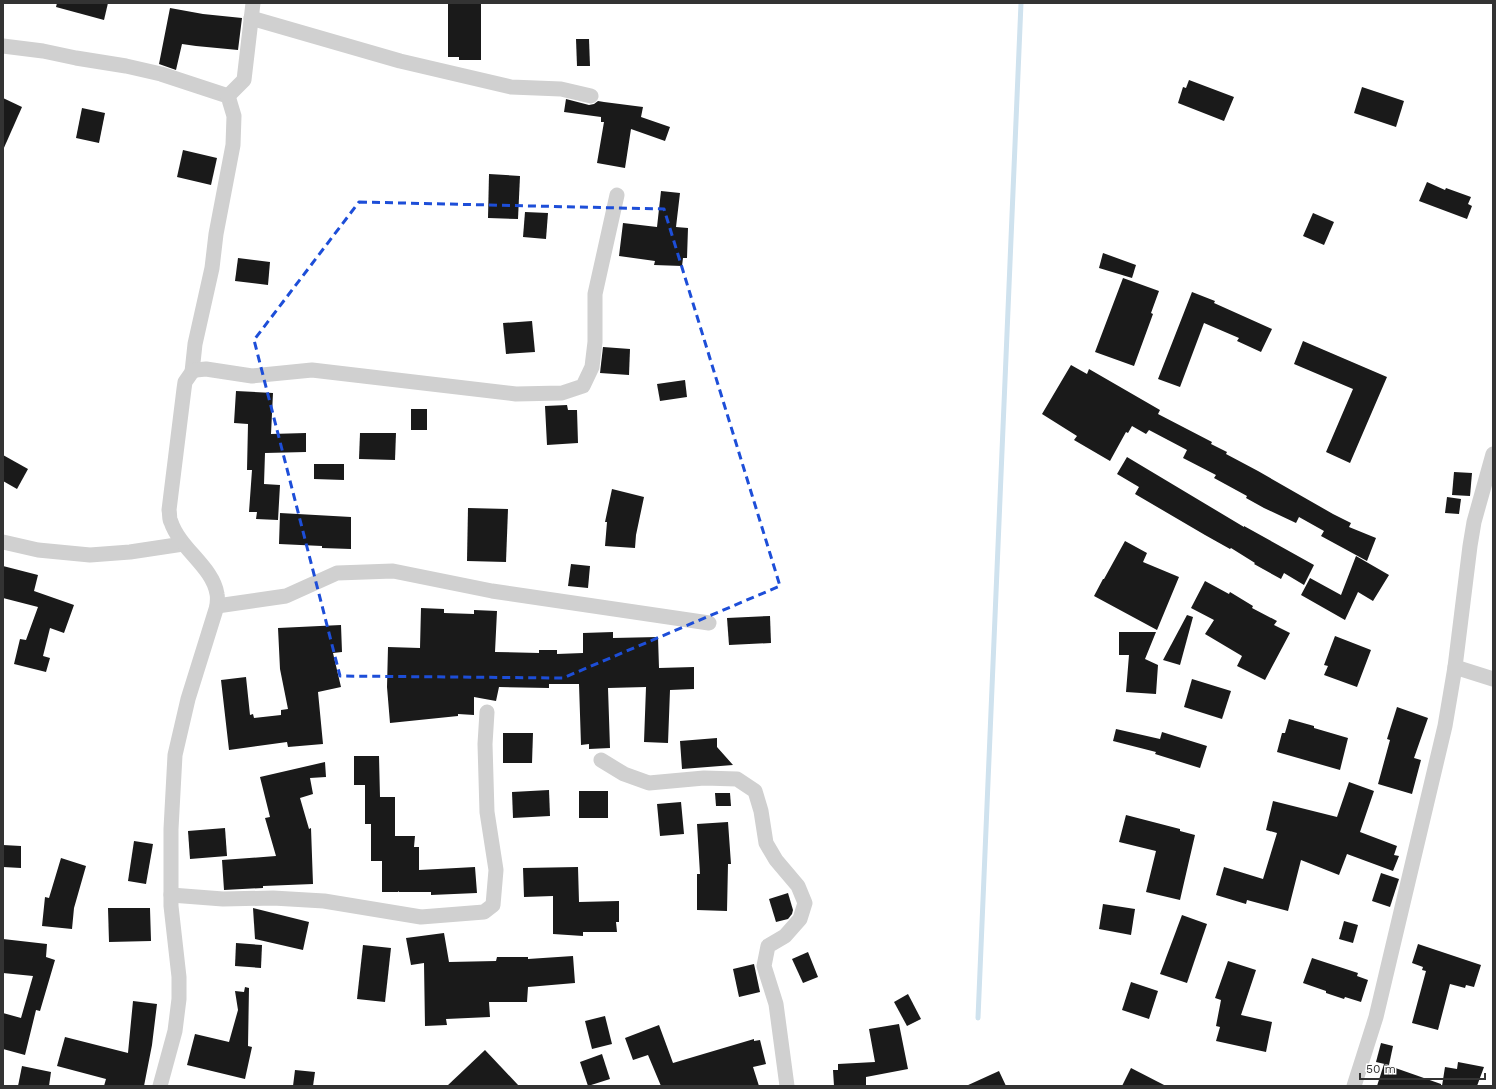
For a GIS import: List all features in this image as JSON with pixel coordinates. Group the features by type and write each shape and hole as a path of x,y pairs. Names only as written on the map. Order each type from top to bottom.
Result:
{"street":[{"path":"228,96 244,80 253,3"},
{"path":"251,18 400,61 512,86 561,89 591,96"},
{"path":"3,46 43,51 126,66 161,74 228,96"},
{"path":"160,1086 175,1031 179,999 179,977 171,906 171,829 175,755 188,698 217,606 218,595 215,584 183,544 170,522 169,510 185,382 192,372 195,344 212,268 216,234 233,145 234,116 228,96"},
{"path":"192,372 206,369 252,376 312,370 516,394 562,393 583,386 592,367 595,294 617,196"},
{"path":"1354,1086 1376,1017 1445,726 1455,667 1472,534 1493,454"},
{"path":"3,542 38,550 90,555 130,552 183,544"},
{"path":"217,606 286,596 337,573 393,571 492,591 709,623"},
{"path":"1455,667 1493,679"},
{"path":"171,894 223,899 273,898 324,901 421,917 484,912 493,905 496,870 487,812 485,744 487,712"},
{"path":"601,760 624,774 648,783 704,778 737,779 755,791 761,811 766,843 776,860 798,886 805,903 800,919 785,936 768,946 764,966 776,1004 787,1086"}],"highlighted area":[{"path":"359,202 664,209 780,586 563,678 340,676 254,340"}],"building":[{"path":"57,3 108,3 104,20 56,7"},
{"path":"448,3 481,3 481,60 459,60 459,57 448,57"},
{"path":"170,8 203,14 242,18 238,50 182,44 176,70 159,64"},
{"path":"576,39 589,39 590,66 577,66"},
{"path":"1189,80 1234,97 1224,121 1178,103 1183,87 1186,88"},
{"path":"1362,87 1404,101 1396,127 1354,113"},
{"path":"3,98 22,107 3,150"},
{"path":"566,99 589,105 598,101 643,107 641,117 670,127 665,141 631,129 625,168 597,163 604,122 601,122 601,117 564,112"},
{"path":"82,108 105,113 99,143 76,138"},
{"path":"183,150 217,158 211,185 177,177"},
{"path":"489,174 520,176 518,219 488,218"},
{"path":"1427,182 1445,190 1446,188 1471,197 1468,204 1472,206 1467,219 1419,201"},
{"path":"661,191 680,193 676,227 688,228 687,258 683,258 682,266 654,265 655,261 619,256 623,223 657,227"},
{"path":"525,212 548,213 546,239 523,237"},
{"path":"1313,213 1334,222 1324,245 1303,236"},
{"path":"1103,253 1136,265 1132,278 1099,268"},
{"path":"238,258 270,262 268,285 235,281"},
{"path":"1123,278 1159,291 1151,313 1153,314 1134,366 1095,352"},
{"path":"1192,292 1215,301 1214,303 1272,329 1261,352 1237,341 1239,338 1204,323 1180,387 1158,379"},
{"path":"532,321 535,352 506,354 503,323"},
{"path":"1303,341 1387,377 1350,463 1326,452 1353,389 1294,364"},
{"path":"603,347 630,349 629,375 600,373"},
{"path":"1071,365 1087,374 1089,369 1160,410 1158,414 1212,442 1211,444 1227,452 1226,454 1351,523 1349,527 1376,538 1367,561 1321,536 1324,531 1299,517 1296,523 1246,498 1247,496 1214,478 1216,475 1183,458 1187,450 1149,430 1146,434 1132,426 1128,433 1126,432 1110,461 1074,440 1077,436 1042,414"},
{"path":"685,380 687,397 660,401 657,384"},
{"path":"236,391 273,393 271,434 306,433 306,452 265,453 264,484 280,485 278,520 256,519 257,512 249,512 252,470 247,470 248,424 234,423"},
{"path":"567,405 568,410 577,410 578,443 547,445 545,406"},
{"path":"411,409 427,409 427,430 411,430"},
{"path":"360,433 396,433 395,460 359,459"},
{"path":"3,455 28,469 17,489 3,481"},
{"path":"1127,457 1244,527 1314,565 1304,585 1284,573 1281,579 1254,564 1255,563 1231,548 1230,549 1205,535 1135,494 1139,487 1117,474"},
{"path":"314,464 344,464 344,480 314,479"},
{"path":"1454,472 1472,473 1470,496 1452,495"},
{"path":"612,489 644,497 636,535 635,548 605,546 607,522 605,522"},
{"path":"1447,497 1461,499 1459,514 1445,513"},
{"path":"468,508 508,509 506,562 467,561"},
{"path":"280,513 351,517 351,549 279,544"},
{"path":"1125,541 1147,553 1143,562 1179,577 1157,630 1094,596"},
{"path":"1356,556 1389,575 1373,601 1358,592 1345,620 1301,595 1310,578 1341,595"},
{"path":"571,564 590,566 588,588 568,586"},
{"path":"3,566 38,575 34,591 74,605 64,633 50,628 43,656 50,658 46,672 14,664 20,639 26,640 38,607 3,598"},
{"path":"1205,581 1229,594 1230,592 1253,606 1252,608 1277,621 1274,625 1290,633 1265,680 1237,666 1242,656 1205,634 1214,620 1191,608"},
{"path":"421,608 444,609 444,613 474,614 474,610 497,611 495,652 539,653 539,650 557,650 557,654 583,653 583,633 613,632 613,638 658,637 659,668 694,667 694,689 670,690 668,743 644,742 646,687 608,688 610,748 589,749 589,744 581,745 579,684 549,684 549,688 499,687 496,701 474,697 474,715 458,714 458,716 390,723 387,687 388,647 420,648"},
{"path":"1187,615 1193,617 1180,665 1163,660"},
{"path":"770,616 771,643 729,645 727,618"},
{"path":"341,625 342,652 333,653 341,687 318,692 323,744 288,747 287,742 229,750 221,680 246,677 250,715 253,714 254,718 281,715 281,710 288,709 280,669 278,628"},
{"path":"1119,632 1156,632 1145,659 1158,665 1156,694 1126,692 1129,655 1119,655"},
{"path":"1335,636 1371,650 1357,687 1324,675 1328,666 1324,665"},
{"path":"1192,679 1231,691 1222,719 1184,707"},
{"path":"1397,707 1428,718 1414,758 1421,760 1412,794 1378,784 1390,740 1387,739"},
{"path":"1289,719 1348,738 1340,770 1277,752 1282,733 1285,733"},
{"path":"1116,729 1160,739 1162,732 1207,746 1200,768 1155,754 1156,752 1113,741"},
{"path":"503,733 533,733 532,763 503,763"},
{"path":"717,738 717,747 733,765 682,769 680,741"},
{"path":"354,756 379,756 380,797 395,797 395,836 415,836 414,847 419,847 419,870 475,867 477,893 431,895 431,892 382,892 382,861 371,861 371,824 365,824 365,785 354,785"},
{"path":"325,762 326,777 310,778 313,794 300,798 309,829 311,828 313,884 263,886 263,888 224,890 222,860 276,856 265,818 270,817 260,777"},
{"path":"1349,782 1374,791 1360,832 1397,846 1394,855 1399,856 1393,871 1347,854 1339,875 1301,860 1288,911 1247,900 1246,904 1216,895 1224,867 1263,879 1277,833 1266,830 1273,801 1337,817"},
{"path":"549,790 550,816 513,818 512,792"},
{"path":"579,791 608,791 608,818 579,818"},
{"path":"715,793 730,793 731,806 716,806"},
{"path":"681,802 684,834 660,836 657,804"},
{"path":"1126,815 1180,829 1180,831 1195,835 1180,900 1146,892 1156,851 1119,842"},
{"path":"728,822 731,864 728,864 727,911 697,910 697,874 700,874 697,824"},
{"path":"225,828 227,856 190,859 188,831"},
{"path":"134,841 153,844 146,884 128,881"},
{"path":"3,845 21,846 21,868 3,867"},
{"path":"61,858 86,866 74,908 72,929 42,926 45,897 49,898"},
{"path":"578,867 579,902 619,901 619,922 616,922 617,932 583,932 583,936 553,934 553,896 524,897 523,868"},
{"path":"1381,873 1399,879 1390,907 1372,901"},
{"path":"788,893 793,910 792,914 788,919 776,922 769,899"},
{"path":"1103,904 1135,909 1131,935 1099,929"},
{"path":"108,908 150,908 151,941 109,942"},
{"path":"253,908 309,922 303,950 255,939"},
{"path":"1182,915 1207,924 1187,983 1160,974"},
{"path":"1344,921 1358,925 1353,943 1339,939"},
{"path":"444,933 449,962 496,961 497,957 528,957 528,959 573,956 575,983 528,987 527,1002 489,1002 490,1017 446,1019 447,1025 425,1026 424,963 411,965 406,938"},
{"path":"3,939 47,944 46,957 55,960 40,1011 36,1010 25,1055 3,1049 3,1013 21,1018 33,976 3,973"},
{"path":"236,943 262,945 261,968 235,966"},
{"path":"1418,944 1481,965 1474,987 1466,985 1465,988 1450,984 1438,1030 1412,1023 1426,971 1422,970 1423,967 1412,963"},
{"path":"363,945 391,948 385,1002 357,999"},
{"path":"808,952 818,977 803,983 792,959"},
{"path":"1312,958 1358,973 1357,976 1368,980 1361,1002 1345,997 1344,999 1303,983"},
{"path":"1228,961 1256,970 1241,1015 1272,1022 1266,1052 1216,1041 1220,1027 1216,1026 1221,1000 1215,998"},
{"path":"754,964 760,992 739,997 733,969"},
{"path":"1131,982 1158,991 1149,1019 1122,1010"},
{"path":"245,987 249,988 248,1046 252,1047 245,1079 187,1065 195,1034 229,1042 238,1010 235,991 244,992"},
{"path":"908,994 921,1019 907,1026 894,1002"},
{"path":"133,1001 157,1004 152,1045 144,1086 104,1086 106,1079 57,1066 65,1037 128,1053"},
{"path":"605,1016 612,1044 592,1049 585,1021"},
{"path":"899,1024 908,1069 866,1077 866,1086 834,1086 833,1070 838,1070 838,1064 875,1062 869,1029"},
{"path":"659,1025 673,1063 754,1039 754,1041 760,1040 766,1064 753,1067 759,1086 661,1086 648,1055 633,1060 625,1038"},
{"path":"1381,1043 1393,1046 1389,1065 1376,1062"},
{"path":"485,1050 519,1086 447,1086"},
{"path":"602,1054 610,1079 588,1086 580,1062"},
{"path":"1458,1062 1484,1067 1477,1086 1442,1086 1445,1067 1457,1069"},
{"path":"1384,1064 1441,1084 1441,1086 1377,1086"},
{"path":"22,1066 51,1072 49,1086 18,1086"},
{"path":"1131,1068 1166,1086 1122,1086"},
{"path":"295,1070 315,1072 313,1086 293,1086"},
{"path":"999,1071 1006,1086 966,1086"}],"waterway":[{"path":"978,1018 1021,3"}]}
